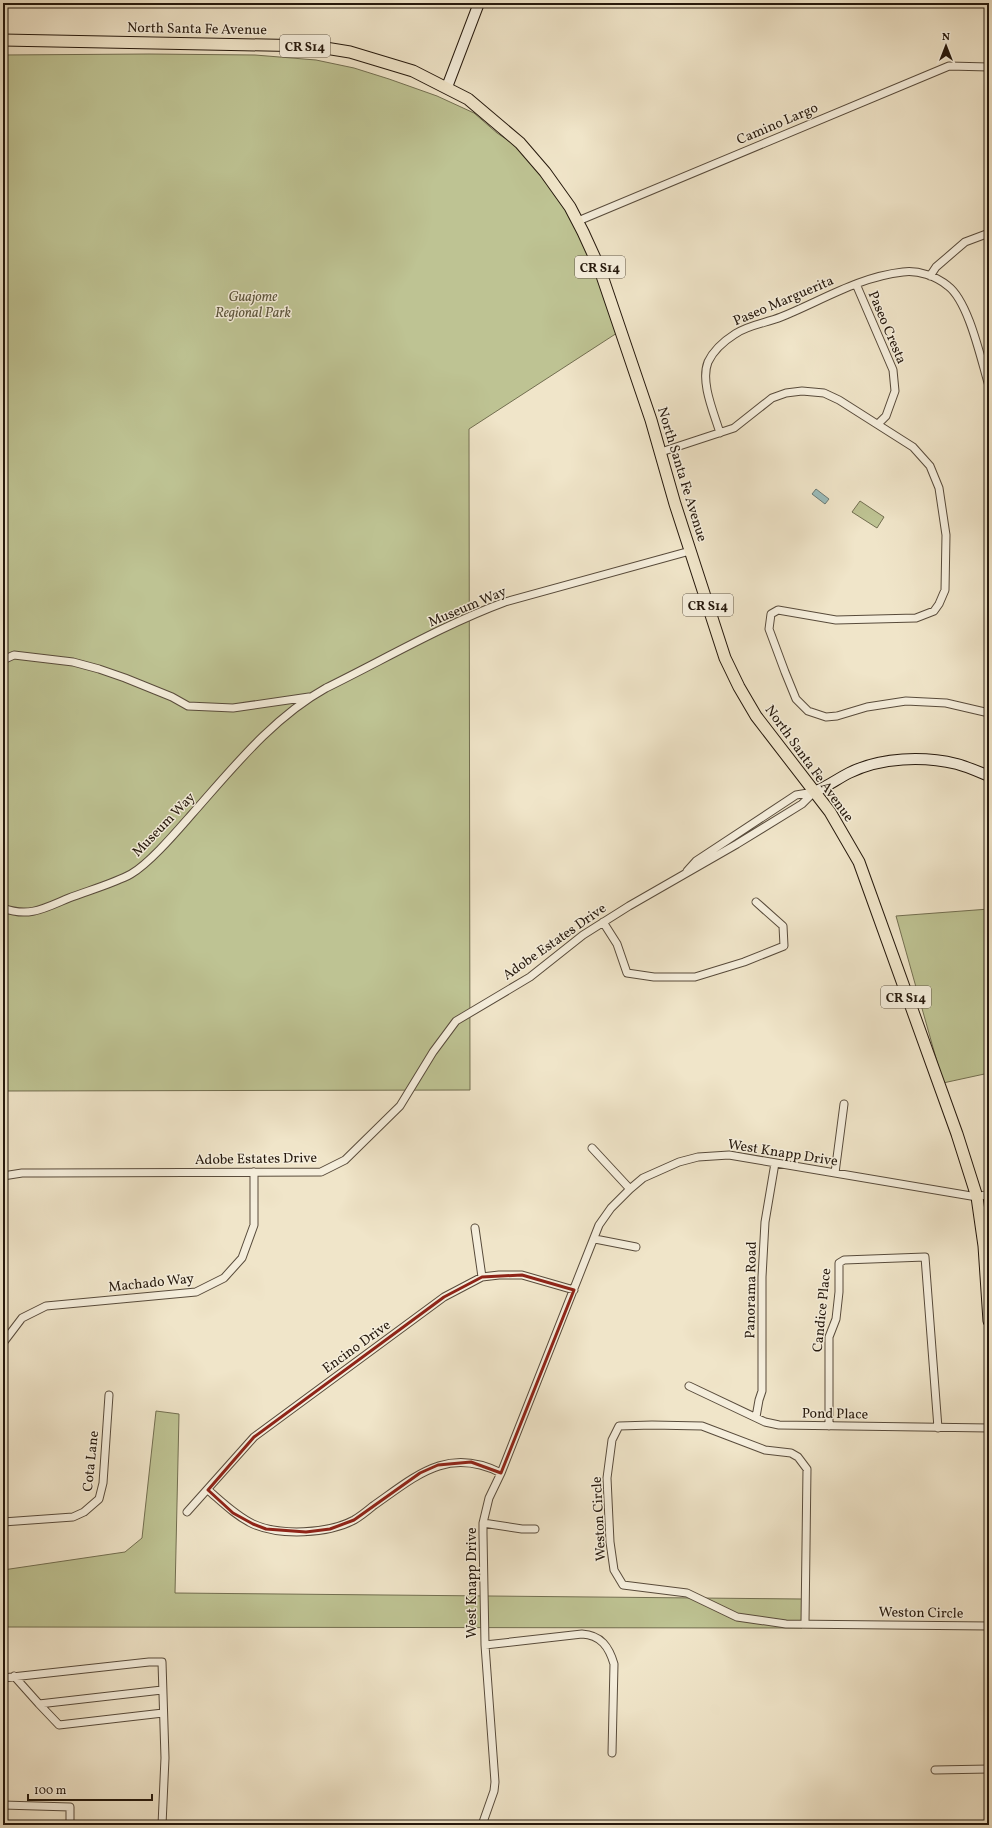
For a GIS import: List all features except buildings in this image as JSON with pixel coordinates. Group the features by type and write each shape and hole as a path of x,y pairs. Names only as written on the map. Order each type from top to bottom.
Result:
{"main road":[{"path":"447,87 479,3"},
{"name":"North Santa Fe Avenue","path":"3,40 313,46 350,52 413,71 468,99 520,143 545,172 570,207 600,267 661,452 675,504 725,658 739,687 769,735 830,812 859,862 957,1134 977,1197 984,1246 989,1321"},
{"path":"814,792 850,772 883,762 914,759 958,764 989,776"}],"street":[{"name":"Camino Largo","path":"578,221 949,66 989,67"},
{"path":"930,276 936,267 965,242 989,233"},
{"name":"Paseo Marguerita","path":"720,433 707,392 706,372 708,362 718,346 736,333 781,317 856,284 903,272 930,276 949,286 964,306 989,386"},
{"name":"Paseo Cresta","path":"856,284 893,370 895,390 886,416 878,424"},
{"path":"661,452 734,428 742,424 772,398 786,393 802,391 824,393 839,400 913,447 930,466 939,488 946,535 945,590 934,611 916,618 836,620 778,610 771,614 769,629 796,699 808,711 826,717 837,716 866,707 906,701 946,703 989,713"},
{"name":"Museum Way","path":"3,908 17,913 35,912 132,874 178,830 239,760 268,732 310,697 429,635 505,602 690,551"},
{"name":"Museum Way","path":"3,660 14,656 73,662 125,678 172,697 188,706 233,708 310,697"},
{"name":"Adobe Estates Drive","path":"685,874 696,861 796,795 814,792"},
{"name":"Adobe Estates Drive","path":"3,1176 29,1173 321,1172 345,1160 400,1106 433,1052 456,1021 530,977 583,935 603,922 802,804 814,792"},
{"path":"603,922 618,944 627,973 654,977 694,976 744,962 784,946 783,926 756,902"},
{"path":"835,1173 844,1104"},
{"path":"592,1148 630,1189"},
{"name":"West Knapp Drive","path":"482,1825 494,1791 495,1782 484,1645 483,1523 489,1498 501,1473 594,1239 611,1208 643,1178 679,1162 698,1156 729,1155 977,1197"},
{"name":"Panorama Road","path":"756,1417 762,1391 762,1277 765,1222 775,1163"},
{"name":"Machado Way","path":"3,1343 22,1318 46,1306 196,1292 224,1278 242,1258 254,1225 254,1172"},
{"path":"977,1197 989,1194"},
{"path":"474,1228 482,1276"},
{"path":"594,1239 636,1247"},
{"name":"Candice Place","path":"829,1426 829,1338 836,1312 839,1292 839,1263 844,1260 925,1257 938,1428"},
{"name":"Encino Drive","path":"186,1512 208,1490 254,1437 444,1298 482,1276 522,1275 574,1290"},
{"name":"Pond Place","path":"689,1386 765,1422 779,1425 989,1428"},
{"name":"Cota Lane","path":"3,1522 73,1518 84,1512 99,1499 103,1483 109,1395"},
{"name":"Weston Circle","path":"805,1623 807,1469 798,1457 791,1452 765,1450 702,1426 619,1426 612,1440 607,1478 610,1542 614,1570 623,1585 687,1593 737,1617 786,1624 989,1626"},
{"path":"208,1490 233,1513 253,1524 266,1529 306,1532 330,1529 354,1520 420,1473 438,1465 454,1462 471,1462 486,1465 501,1473"},
{"path":"483,1523 522,1529 535,1529"},
{"path":"484,1645 582,1634 589,1634 602,1641 610,1651 614,1664 612,1753"},
{"path":"3,1678 162,1662 162,1713 165,1758 162,1825"},
{"path":"14,1676 58,1725 162,1713"},
{"path":"39,1704 162,1690"},
{"path":"935,1770 989,1769"},
{"path":"3,1805 70,1807 70,1825"}],"highlighted area":[{"path":"522,1275 574,1290 501,1473 471,1462 438,1465 420,1473 354,1520 330,1529 306,1532 266,1529 253,1524 233,1513 208,1490 254,1437 444,1297 482,1277"}],"green space":[{"name":"Guajome Regional Park","path":"3,55 255,55 316,60 354,68 389,79 437,96 474,113 497,133 515,145 557,194 590,257 617,333 469,429 470,1090 3,1091"},
{"path":"860,501 884,517 877,528 852,512"},
{"path":"989,909 989,1073 943,1083 896,916"},
{"path":"156,1411 179,1414 175,1593 802,1599 802,1628 3,1627 3,1570 125,1552 142,1538"}],"water":[{"path":"816,489 829,499 825,504 812,494"}]}
